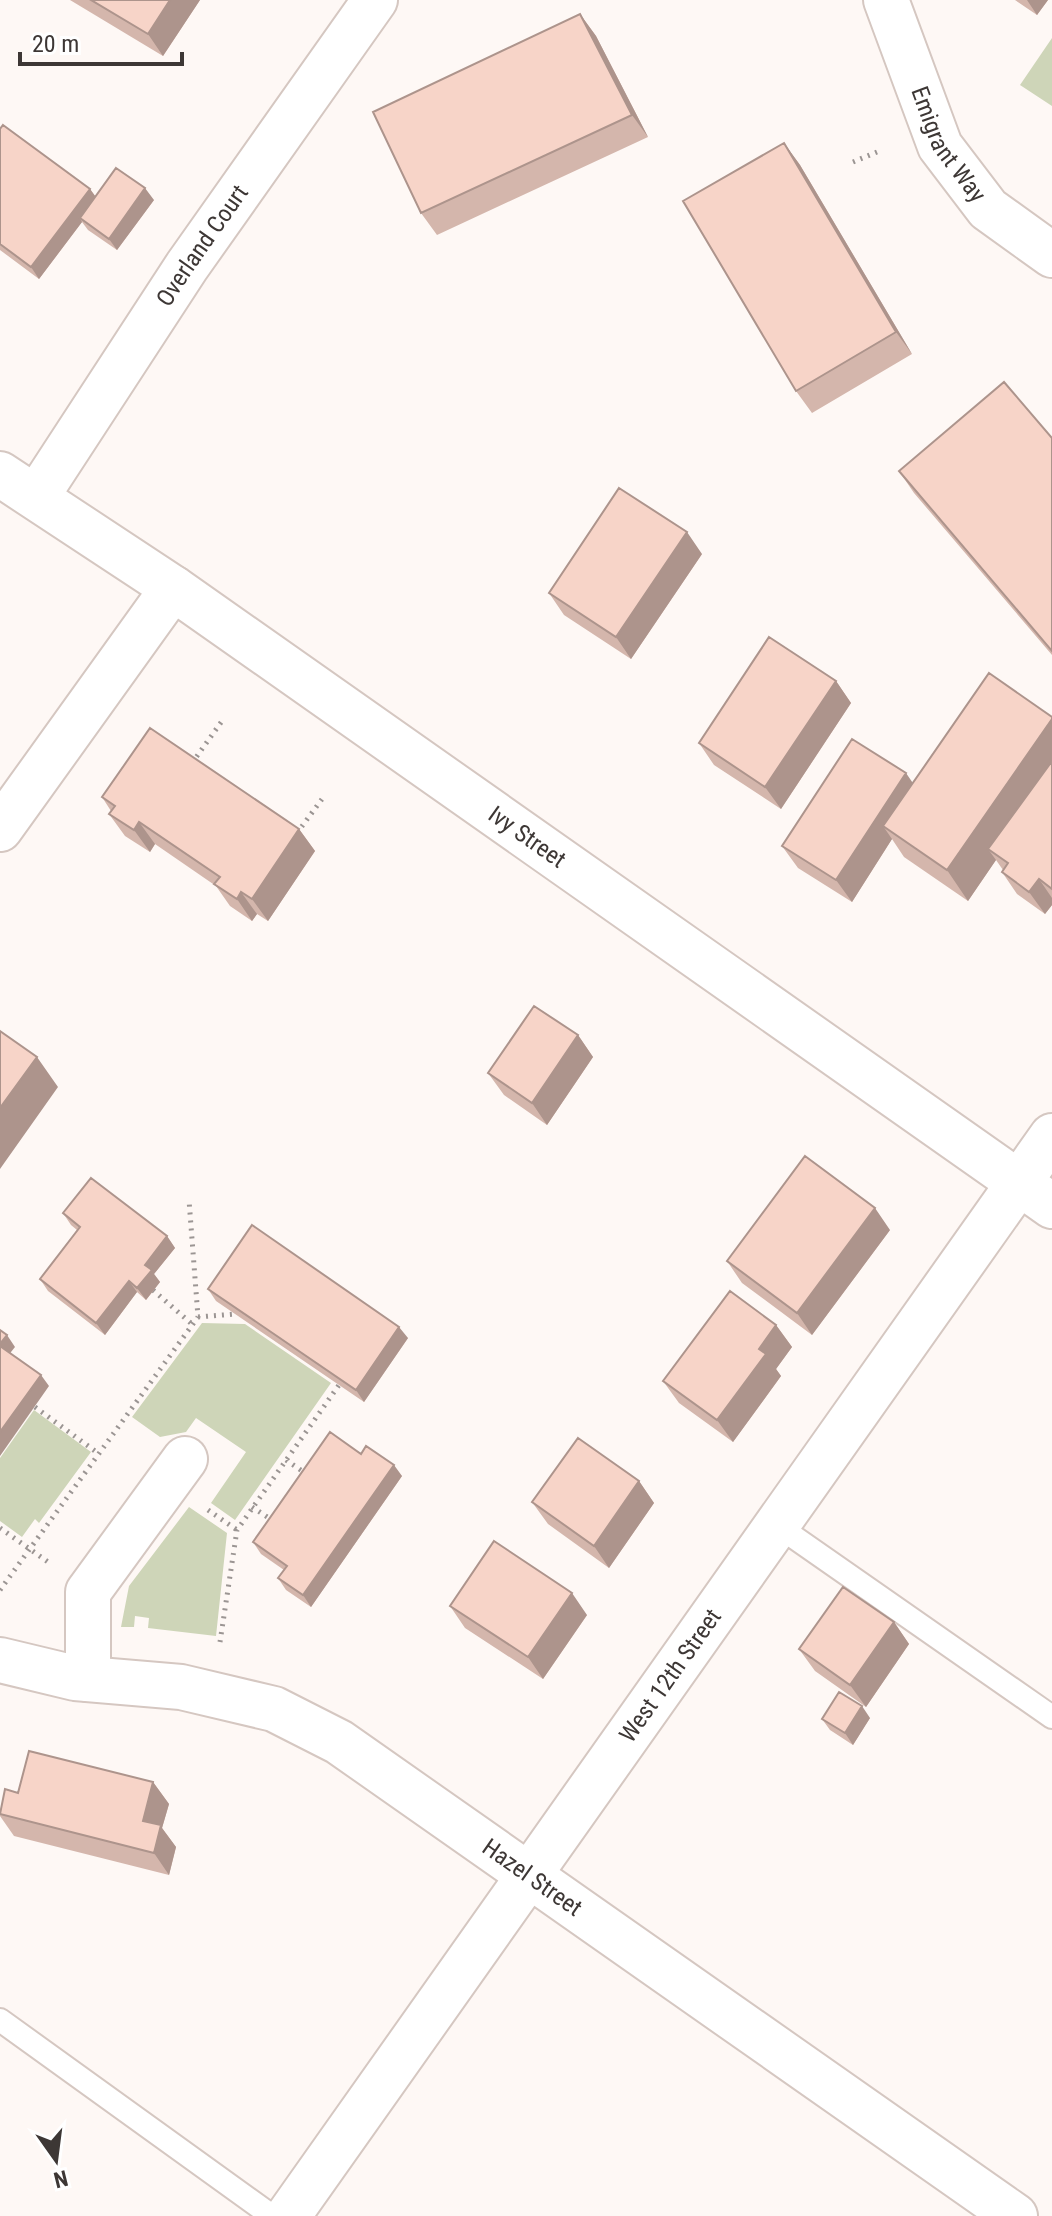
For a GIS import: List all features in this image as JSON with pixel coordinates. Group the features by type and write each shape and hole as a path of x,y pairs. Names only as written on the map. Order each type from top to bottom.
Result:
{"street":[{"name":"Overland Court","path":"37,496 187,266 375,0"},
{"name":"Emigrant Way","path":"886,0 940,146 988,209 1052,255"},
{"name":"Ivy Street","path":"0,474 173,588 1036,1195"},
{"path":"0,829 173,588"},
{"name":"West 12th Street","path":"288,2216 778,1526 1036,1195 1052,1136"},
{"path":"88,1679 88,1592 185,1459"},
{"name":"Hazel Street","path":"0,1660 88,1679 181,1687 274,1709 339,1742 1015,2216"}],"lane":[{"path":"778,1526 1052,1717"},
{"path":"0,2020 272,2216"}],"path":[{"path":"853,162 877,152"},
{"path":"189,766 222,721"},
{"path":"294,837 325,795"},
{"path":"0,1590 32,1551 198,1317 189,1200"},
{"path":"153,1290 193,1325"},
{"path":"198,1317 235,1314"},
{"path":"220,1642 237,1530 339,1385"},
{"path":"35,1407 99,1454"},
{"path":"286,1460 313,1479"},
{"path":"252,1507 281,1526"},
{"path":"0,1528 32,1551"}],"green space":[{"path":"1052,38 1052,106 1020,85"},
{"path":"202,1323 245,1324 331,1383 235,1520 211,1503 246,1452 196,1418 186,1432 160,1437 132,1417"},
{"path":"34,1410 91,1452 39,1523 35,1519 22,1537 0,1521 0,1458"},
{"path":"189,1507 227,1533 216,1636 148,1628 149,1618 135,1616 134,1627 121,1627 129,1586"}],"building":[{"path":"91,0 170,0 148,34"},
{"path":"580,14 632,115 421,213 373,112"},
{"path":"3,125 90,189 31,267 0,244 0,129"},
{"path":"784,143 896,332 796,391 683,201"},
{"path":"116,168 145,188 109,239 80,218"},
{"path":"1004,382 1052,438 1052,651 899,471"},
{"path":"619,488 687,532 616,637 549,593"},
{"path":"769,637 836,681 765,787 699,743"},
{"path":"989,673 1052,719 947,870 883,826"},
{"path":"150,728 299,829 252,899 241,892 237,899 214,884 220,877 139,822 134,830 109,814 115,806 102,797"},
{"path":"852,739 906,773 836,880 782,846"},
{"path":"1052,761 1052,889 1039,879 1029,892 1002,872 1008,863 988,849"},
{"path":"534,1006 578,1035 532,1103 488,1073"},
{"path":"0,1031 37,1057 0,1108"},
{"path":"805,1156 875,1208 797,1313 727,1261"},
{"path":"91,1178 167,1236 145,1265 152,1270 137,1288 129,1281 96,1323 40,1279 80,1227 63,1213"},
{"path":"252,1225 399,1327 356,1390 208,1289"},
{"path":"730,1291 776,1325 759,1349 766,1354 717,1420 663,1381"},
{"path":"0,1330 7,1335 0,1344"},
{"path":"0,1346 41,1375 0,1432"},
{"path":"330,1432 361,1454 366,1446 394,1465 303,1595 278,1578 287,1566 253,1542"},
{"path":"578,1438 639,1481 594,1546 532,1502"},
{"path":"494,1541 572,1593 528,1657 450,1606"},
{"path":"843,1587 894,1622 850,1685 799,1649"},
{"path":"839,1692 862,1706 845,1733 822,1719"},
{"path":"29,1751 153,1782 143,1821 161,1825 154,1853 0,1814 5,1789 18,1793"}]}
